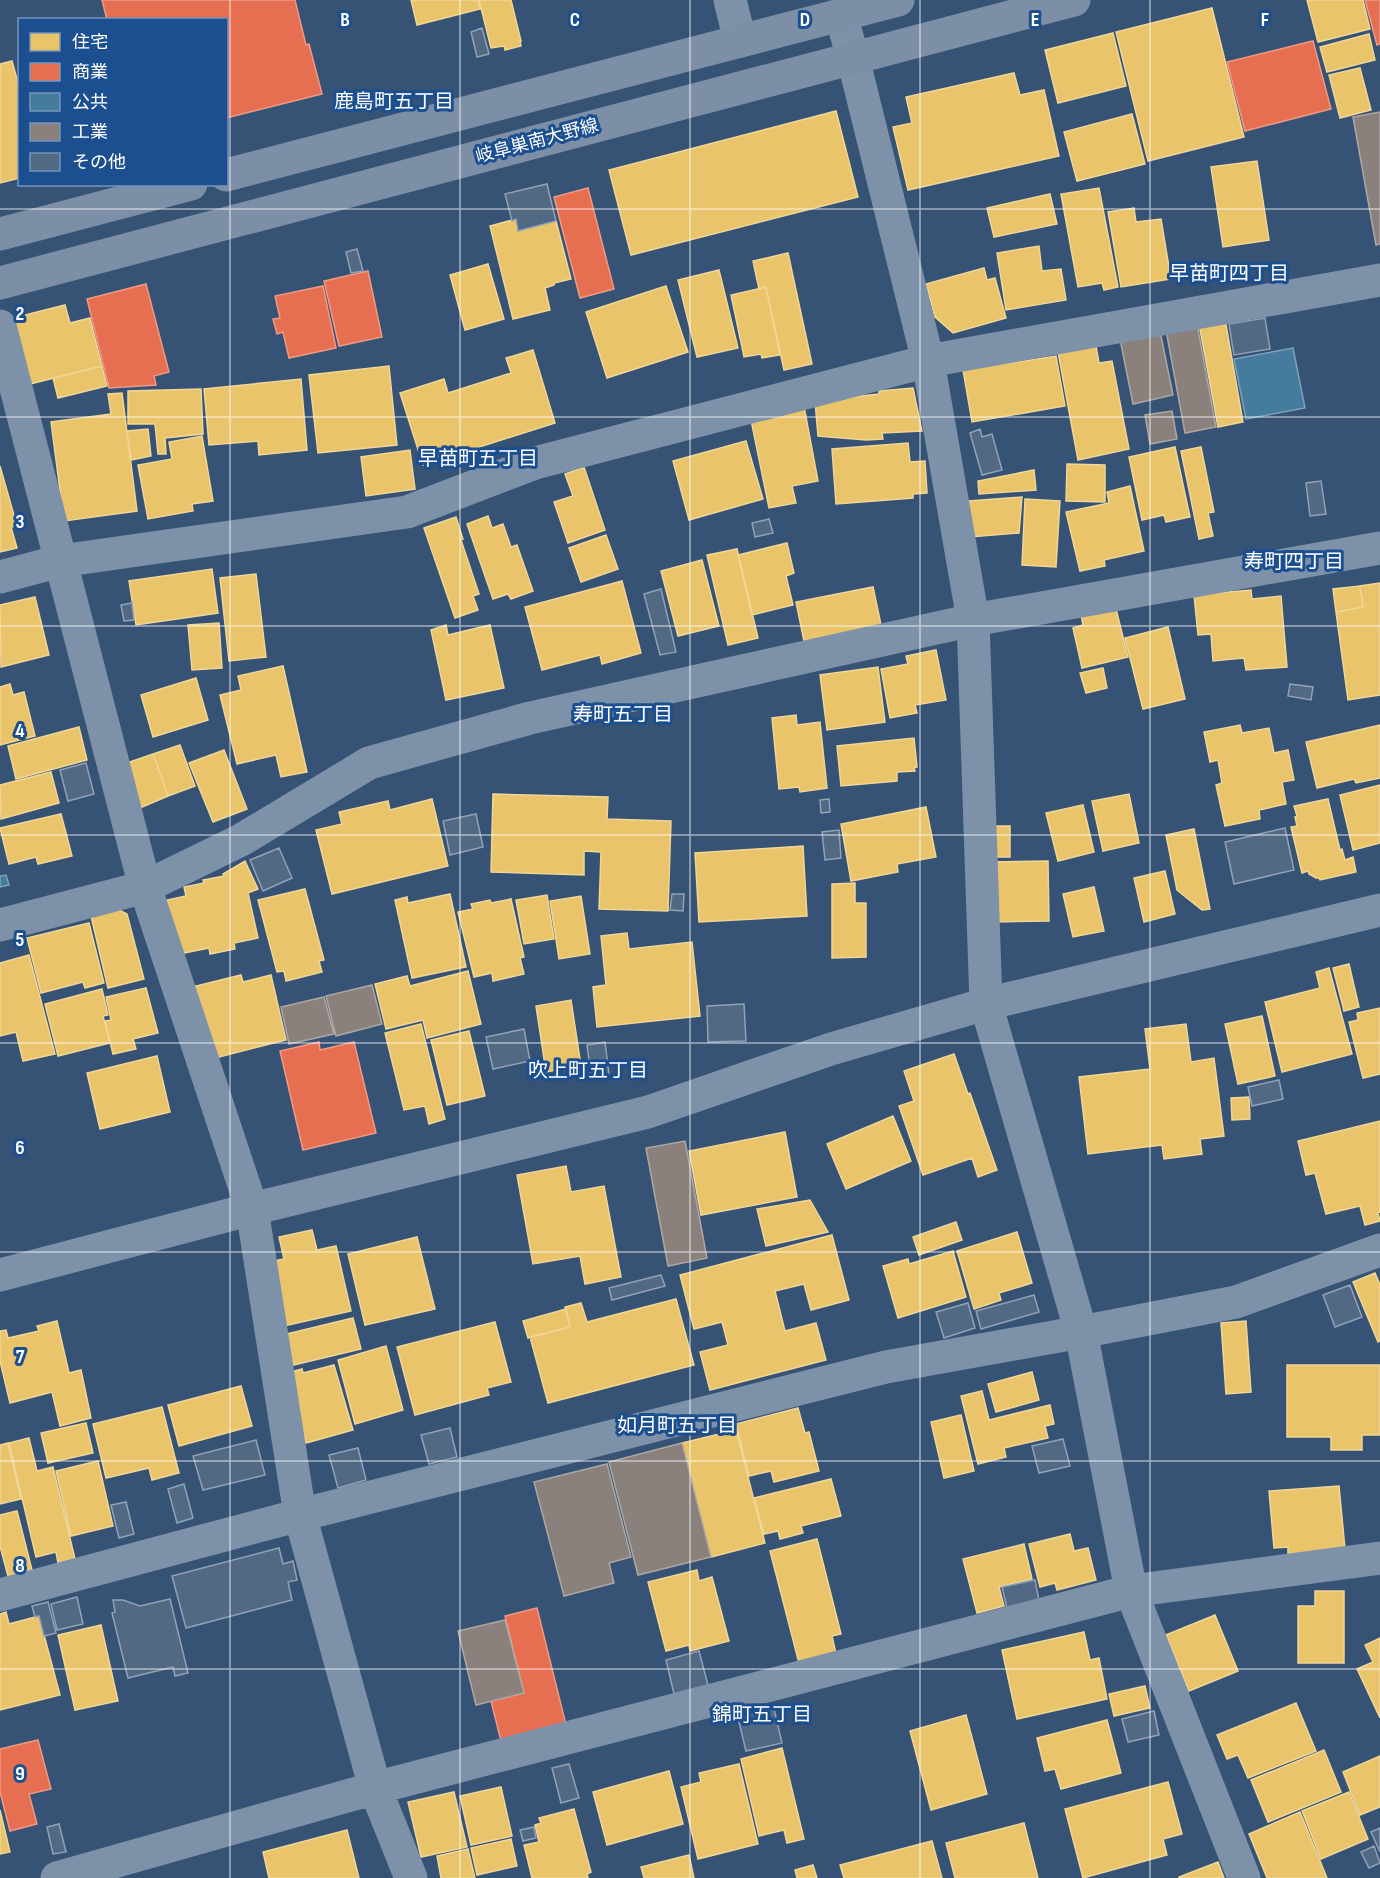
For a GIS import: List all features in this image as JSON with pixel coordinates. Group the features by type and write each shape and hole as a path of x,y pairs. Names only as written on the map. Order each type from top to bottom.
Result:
{"main road":[{"path":"228,174 898,0"},
{"name":"岐阜巣南大野線","path":"0,283 1074,0"},
{"path":"0,234 183,186"}],"street":[{"path":"730,0 740,41"},
{"path":"841,15 928,362 973,620 986,1004 1081,1332 1131,1591 1244,1878"},
{"path":"0,577 60,561 407,512 535,463 928,362 1380,280"},
{"path":"0,326 145,887 252,1209 300,1515 375,1788 411,1878"},
{"path":"0,926 145,887 241,840 369,763 530,718 973,620 1380,549"},
{"path":"0,1275 252,1209 648,1112 831,1049 986,1004 1380,910"},
{"path":"0,1595 300,1515 886,1367 1236,1302 1380,1250"},
{"path":"57,1878 375,1788 1131,1591 1380,1558"}],"building: 住宅":[{"path":"411,0 478,0 480,9 417,25"},
{"path":"479,0 511,0 521,46 505,50 504,46 491,48"},
{"path":"1307,0 1363,0 1370,29 1318,42"},
{"path":"1212,8 1244,137 1148,161 1116,32"},
{"path":"1113,33 1126,86 1058,103 1045,50"},
{"path":"1369,34 1375,60 1327,72 1320,47"},
{"path":"12,61 18,83 18,178 0,183 0,64"},
{"path":"1360,68 1371,110 1340,118 1329,75"},
{"path":"1014,73 1020,95 1044,90 1059,156 908,190 893,127 912,123 906,97"},
{"path":"836,111 858,197 631,255 609,170"},
{"path":"1132,114 1145,164 1077,181 1064,132"},
{"path":"1257,161 1269,240 1223,247 1211,167"},
{"path":"1099,188 1118,287 1104,290 1102,283 1078,287 1061,194"},
{"path":"1050,194 1057,224 994,237 987,208"},
{"path":"1134,208 1136,222 1161,219 1171,279 1121,287 1108,212"},
{"path":"516,219 518,231 556,221 571,279 545,288 550,310 513,319 490,226"},
{"path":"1039,246 1042,271 1061,269 1066,300 1006,310 997,253"},
{"path":"788,253 812,364 784,370 766,287 759,289 753,261"},
{"path":"488,264 504,319 465,330 450,275"},
{"path":"984,268 987,280 995,278 1006,318 953,333 935,317 926,284"},
{"path":"719,270 738,348 697,357 678,280"},
{"path":"666,286 688,352 607,378 586,312"},
{"path":"766,287 780,355 762,358 761,354 744,357 731,295"},
{"path":"65,305 70,323 90,318 102,366 26,385 9,319"},
{"path":"1225,319 1243,422 1218,427 1199,324"},
{"path":"1096,346 1099,363 1112,361 1129,449 1078,460 1058,352"},
{"path":"533,350 555,423 423,465 400,393 444,379 448,393 511,373 506,358"},
{"path":"1003,355 1004,364 1056,356 1065,406 972,422 962,364"},
{"path":"102,366 107,386 58,398 53,378"},
{"path":"389,366 397,445 318,453 309,375"},
{"path":"301,379 307,450 259,455 258,441 209,445 204,389"},
{"path":"913,388 922,431 882,433 883,439 866,440 818,436 815,401"},
{"path":"201,389 203,434 165,438 166,454 158,454 155,424 128,424 128,391"},
{"path":"122,393 137,511 64,521 51,422 111,414 108,394"},
{"path":"803,401 818,481 792,486 796,503 769,508 751,420"},
{"path":"148,429 151,456 131,460 127,431"},
{"path":"202,436 213,501 192,504 193,511 148,519 138,465 172,459 169,442"},
{"path":"746,441 763,499 689,520 673,461"},
{"path":"908,443 910,462 925,461 927,493 913,494 913,498 836,504 832,449"},
{"path":"1175,447 1190,517 1166,522 1164,515 1142,520 1129,457"},
{"path":"1201,447 1214,512 1208,513 1213,536 1199,539 1181,451"},
{"path":"410,450 415,489 366,496 361,457"},
{"path":"1067,464 1105,465 1105,502 1066,501"},
{"path":"0,466 17,526 11,527 17,548 0,552"},
{"path":"584,467 605,530 568,543 554,502 573,496 565,474"},
{"path":"1034,470 1036,490 979,494 978,481"},
{"path":"1130,486 1144,551 1104,560 1105,566 1080,571 1066,512 1109,503 1107,492"},
{"path":"1022,497 1019,533 970,537 969,501"},
{"path":"1025,499 1060,501 1056,567 1022,565"},
{"path":"488,516 492,528 503,524 511,547 517,545 533,591 511,599 508,594 493,599 467,524"},
{"path":"456,517 479,594 473,596 478,610 455,618 424,528"},
{"path":"606,535 618,569 581,582 569,548"},
{"path":"787,543 794,573 786,576 793,605 752,615 738,555"},
{"path":"737,549 758,638 728,645 707,555"},
{"path":"702,560 719,626 678,636 661,571"},
{"path":"212,569 218,613 136,625 129,581"},
{"path":"256,574 266,657 229,661 220,578"},
{"path":"622,581 641,653 602,664 600,655 542,670 525,607"},
{"path":"1380,583 1380,695 1348,700 1336,612 1363,607 1360,586"},
{"path":"1360,586 1363,607 1336,612 1333,589"},
{"path":"873,587 881,625 804,641 796,602"},
{"path":"1251,590 1252,599 1281,596 1287,667 1246,670 1244,658 1213,661 1211,634 1198,635 1194,595"},
{"path":"35,597 49,655 1,667 0,605"},
{"path":"1114,601 1128,657 1082,668 1073,628 1083,625 1080,609"},
{"path":"219,623 222,668 192,670 188,625"},
{"path":"446,625 448,635 490,625 504,688 446,700 431,630"},
{"path":"1168,627 1185,699 1143,709 1125,638"},
{"path":"936,650 946,700 915,705 917,713 890,718 881,669 908,664 906,656"},
{"path":"283,666 307,772 281,777 276,755 237,764 220,695 241,690 238,676"},
{"path":"878,667 885,722 827,730 820,675"},
{"path":"1103,668 1107,688 1086,693 1080,673"},
{"path":"196,678 208,720 153,737 141,695"},
{"path":"10,684 13,695 24,692 35,736 0,745 0,687"},
{"path":"796,715 797,725 820,722 827,788 800,792 799,787 779,789 772,718"},
{"path":"1240,725 1242,733 1269,728 1274,753 1288,750 1294,780 1282,782 1286,804 1259,810 1260,819 1225,826 1216,785 1222,783 1218,760 1210,762 1204,732"},
{"path":"1380,725 1380,778 1356,783 1354,779 1317,788 1306,742"},
{"path":"79,727 87,760 16,779 8,746"},
{"path":"914,738 917,767 914,768 915,771 897,772 897,781 841,786 837,746"},
{"path":"180,745 195,786 168,796 153,754"},
{"path":"224,750 247,809 213,822 189,763"},
{"path":"153,754 168,796 140,808 124,764"},
{"path":"51,772 59,803 1,819 0,785"},
{"path":"1380,785 1380,843 1353,850 1340,795"},
{"path":"493,794 608,797 607,819 671,821 668,911 599,909 601,852 584,851 584,875 491,872"},
{"path":"1129,794 1139,843 1103,851 1092,801"},
{"path":"432,799 448,866 332,894 316,830 342,824 339,812 388,801 390,810"},
{"path":"1328,799 1340,850 1342,849 1345,860 1353,857 1356,872 1320,880 1308,871 1302,873 1291,827 1297,826 1294,806"},
{"path":"1083,805 1094,852 1058,861 1046,813"},
{"path":"926,807 936,857 897,864 898,872 851,881 841,824"},
{"path":"61,814 72,856 38,864 36,857 9,864 0,828"},
{"path":"990,826 1010,826 1010,857 991,857"},
{"path":"1194,829 1210,909 1202,910 1177,890 1166,835"},
{"path":"803,846 807,916 699,922 695,853"},
{"path":"245,861 258,889 248,893 258,938 234,943 235,949 210,954 209,948 179,954 167,900 186,896 184,887 224,876 223,874"},
{"path":"1048,861 1049,921 994,922 991,862"},
{"path":"1165,871 1175,914 1144,922 1134,878"},
{"path":"855,883 855,903 866,903 866,957 832,958 832,884"},
{"path":"1094,887 1104,931 1073,937 1063,894"},
{"path":"305,889 324,960 319,961 322,972 286,981 284,971 277,972 258,900"},
{"path":"450,894 466,967 412,978 395,900 407,897 408,903"},
{"path":"547,895 554,939 524,944 516,900"},
{"path":"581,896 590,954 559,959 550,901"},
{"path":"511,899 524,957 520,958 524,974 493,981 492,973 474,977 458,912 473,909 471,904"},
{"path":"111,906 127,914 144,979 108,988 90,912"},
{"path":"89,923 104,983 85,988 83,982 41,993 27,938"},
{"path":"627,933 629,949 692,942 700,1016 597,1027 593,987 606,985 601,936"},
{"path":"29,955 55,1054 23,1061 16,1032 0,1036 0,963"},
{"path":"1349,964 1359,1007 1344,1011 1333,968"},
{"path":"1329,968 1352,1054 1282,1072 1265,1002 1320,988 1316,972"},
{"path":"468,971 481,1024 427,1038 423,1020 386,1029 375,984 407,976 410,986"},
{"path":"241,975 243,982 271,975 286,1040 207,1060 188,988"},
{"path":"146,988 158,1033 133,1039 136,1049 113,1054 105,1021 111,1020 106,997"},
{"path":"102,989 108,1015 103,1016 110,1043 58,1056 45,1004"},
{"path":"571,1000 581,1066 546,1072 536,1006"},
{"path":"1380,1008 1380,1074 1363,1078 1349,1022 1358,1020 1357,1013"},
{"path":"1262,1016 1275,1076 1238,1084 1225,1024"},
{"path":"421,1024 445,1119 429,1124 425,1106 404,1110 385,1033"},
{"path":"1186,1024 1191,1062 1214,1058 1224,1136 1200,1139 1202,1154 1164,1159 1162,1145 1088,1154 1079,1077 1150,1069 1145,1029"},
{"path":"469,1031 485,1096 447,1105 431,1040"},
{"path":"954,1054 997,1170 978,1177 972,1158 923,1175 899,1106 914,1101 904,1071"},
{"path":"157,1056 170,1112 100,1129 87,1073"},
{"path":"1249,1097 1250,1119 1232,1120 1231,1098"},
{"path":"893,1116 911,1161 846,1189 827,1144"},
{"path":"1380,1121 1380,1212 1378,1213 1380,1221 1365,1225 1360,1206 1326,1214 1315,1173 1306,1175 1298,1141"},
{"path":"785,1132 797,1197 701,1215 689,1151"},
{"path":"566,1166 571,1192 604,1186 621,1277 585,1284 580,1256 533,1264 517,1175"},
{"path":"810,1200 828,1232 766,1246 757,1209"},
{"path":"956,1222 962,1240 919,1255 913,1237"},
{"path":"312,1230 317,1250 336,1246 351,1311 279,1327 264,1263 284,1259 279,1237"},
{"path":"1017,1232 1032,1283 999,1293 1001,1300 974,1309 957,1251"},
{"path":"832,1235 849,1300 811,1310 804,1284 775,1291 785,1331 816,1323 826,1360 710,1390 700,1352 728,1345 722,1322 694,1329 680,1275"},
{"path":"417,1237 435,1309 365,1325 348,1254"},
{"path":"953,1251 966,1297 898,1318 883,1266 908,1259 909,1264"},
{"path":"1375,1273 1380,1285 1380,1341 1378,1342 1353,1282"},
{"path":"676,1299 694,1365 548,1403 530,1337 570,1327 565,1307 581,1303 587,1322"},
{"path":"566,1309 570,1327 528,1338 523,1321"},
{"path":"353,1318 361,1349 285,1367 278,1336"},
{"path":"57,1321 69,1373 81,1370 91,1418 60,1426 52,1392 10,1403 0,1361 0,1331 6,1330 8,1338 39,1331 37,1326"},
{"path":"1246,1321 1251,1392 1226,1394 1221,1323"},
{"path":"495,1322 511,1382 487,1388 489,1395 415,1415 397,1347"},
{"path":"386,1346 403,1410 355,1424 338,1360"},
{"path":"334,1365 353,1430 306,1443 287,1373 302,1369 303,1373"},
{"path":"1287,1365 1380,1365 1380,1435 1362,1435 1362,1450 1331,1450 1331,1437 1287,1437"},
{"path":"1032,1372 1039,1400 996,1412 988,1384"},
{"path":"241,1386 252,1426 179,1446 168,1405"},
{"path":"982,1391 989,1420 1050,1405 1054,1424 1045,1426 1048,1438 1004,1448 1006,1457 978,1464 961,1396"},
{"path":"162,1407 179,1473 152,1480 149,1468 106,1478 93,1424"},
{"path":"798,1408 805,1433 809,1432 819,1471 774,1482 771,1471 749,1476 736,1424"},
{"path":"961,1415 974,1471 944,1478 931,1422"},
{"path":"86,1423 93,1453 48,1463 41,1433"},
{"path":"736,1430 765,1543 711,1557 682,1443"},
{"path":"29,1438 37,1471 53,1467 75,1559 58,1563 56,1552 36,1557 9,1443"},
{"path":"8,1443 21,1499 0,1504 0,1445"},
{"path":"98,1461 113,1526 71,1536 56,1471"},
{"path":"831,1479 841,1516 801,1526 803,1533 780,1539 778,1531 764,1534 754,1498"},
{"path":"1339,1486 1345,1549 1288,1554 1288,1547 1274,1548 1269,1491"},
{"path":"17,1511 32,1570 8,1576 0,1546 0,1515"},
{"path":"1070,1534 1074,1551 1088,1548 1096,1580 1057,1590 1055,1583 1040,1587 1029,1544"},
{"path":"817,1539 841,1634 832,1636 836,1654 799,1663 770,1551"},
{"path":"1024,1544 1032,1579 999,1587 1004,1606 977,1613 963,1559"},
{"path":"697,1570 699,1581 712,1577 729,1641 690,1651 689,1645 666,1651 648,1582"},
{"path":"1315,1591 1344,1591 1344,1663 1298,1663 1298,1606 1315,1606"},
{"path":"6,1612 9,1624 39,1616 60,1695 0,1710 0,1614"},
{"path":"1215,1615 1238,1671 1189,1691 1166,1635"},
{"path":"101,1625 118,1701 75,1710 58,1635"},
{"path":"1084,1632 1090,1660 1099,1658 1107,1699 1017,1719 1002,1650"},
{"path":"1380,1638 1380,1718 1357,1669 1373,1662 1365,1645"},
{"path":"1145,1686 1150,1708 1114,1716 1109,1694"},
{"path":"1296,1703 1316,1751 1248,1778 1238,1755 1227,1759 1217,1735"},
{"path":"966,1715 987,1794 931,1810 910,1731"},
{"path":"1107,1720 1121,1773 1061,1789 1055,1769 1045,1771 1037,1738"},
{"path":"782,1748 804,1839 787,1843 784,1830 759,1836 741,1759"},
{"path":"1324,1750 1341,1792 1268,1822 1251,1780"},
{"path":"1380,1756 1380,1807 1360,1815 1343,1772"},
{"path":"739,1764 758,1844 698,1859 681,1787 701,1782 699,1773"},
{"path":"669,1771 683,1824 607,1845 593,1792"},
{"path":"1168,1782 1182,1834 1163,1839 1167,1855 1083,1878 1065,1809"},
{"path":"501,1787 512,1836 471,1845 460,1796"},
{"path":"454,1792 467,1847 421,1857 408,1802"},
{"path":"1349,1792 1368,1839 1321,1859 1302,1811"},
{"path":"574,1809 591,1872 587,1874 588,1878 532,1878 524,1845 539,1842 535,1825 541,1823 539,1818"},
{"path":"0,1810 10,1852 0,1854"},
{"path":"1300,1812 1327,1878 1267,1878 1249,1834"},
{"path":"1024,1823 1038,1878 955,1878 946,1843"},
{"path":"347,1830 359,1878 269,1878 263,1852"},
{"path":"511,1839 517,1866 477,1875 471,1848"},
{"path":"932,1841 942,1878 844,1878 840,1865"},
{"path":"468,1849 475,1878 441,1878 437,1856"},
{"path":"689,1855 694,1878 644,1878 641,1867"},
{"path":"1218,1862 1224,1878 1179,1878 1179,1877"},
{"path":"813,1865 817,1878 797,1878 795,1870"}],"building: 商業":[{"path":"102,0 295,0 306,45 309,44 322,94 228,118 228,18 106,18"},
{"path":"1365,0 1380,0 1380,44 1377,45"},
{"path":"1313,41 1331,109 1245,131 1227,62"},
{"path":"588,188 614,289 580,298 554,197"},
{"path":"368,271 382,337 339,346 324,281"},
{"path":"146,284 169,372 154,376 156,385 109,388 87,299"},
{"path":"323,286 336,348 289,358 283,332 277,334 273,319 280,318 275,296"},
{"path":"319,1042 320,1050 354,1042 376,1133 303,1150 280,1051"},
{"path":"537,1608 566,1725 501,1741 491,1701 524,1693 505,1616"},
{"path":"38,1740 51,1789 29,1794 37,1824 10,1831 0,1792 0,1749"}],"building: 公共":[{"path":"1293,348 1305,408 1246,419 1234,359"},
{"path":"6,875 9,885 0,887 0,876"}],"building: 工業":[{"path":"1380,112 1380,244 1376,245 1353,117"},
{"path":"1197,324 1216,427 1185,433 1166,330"},
{"path":"1160,331 1173,395 1133,404 1120,339"},
{"path":"1172,411 1177,439 1150,444 1145,415"},
{"path":"372,985 382,1024 336,1036 326,996"},
{"path":"324,997 334,1034 289,1044 281,1007"},
{"path":"685,1141 707,1258 668,1266 646,1148"},
{"path":"682,1443 711,1557 638,1575 609,1462"},
{"path":"607,1464 631,1557 609,1563 614,1583 564,1596 534,1482"},
{"path":"505,1620 524,1693 476,1705 458,1631"}],"building: その他":[{"path":"482,28 489,54 477,57 471,32"},
{"path":"547,184 556,221 518,231 516,219 512,221 505,194"},
{"path":"357,249 363,271 351,273 346,252"},
{"path":"1265,318 1270,349 1234,355 1229,324"},
{"path":"980,429 982,437 992,434 1002,470 982,475 970,433"},
{"path":"1321,481 1326,514 1310,516 1306,483"},
{"path":"769,519 773,533 755,537 752,523"},
{"path":"661,589 676,652 660,655 644,594"},
{"path":"132,603 134,620 124,621 121,605"},
{"path":"1290,684 1313,687 1311,700 1288,696"},
{"path":"86,763 94,794 68,801 60,770"},
{"path":"829,799 830,812 821,813 820,800"},
{"path":"476,814 483,847 450,855 443,821"},
{"path":"1285,828 1294,870 1234,884 1225,842"},
{"path":"839,830 841,858 825,860 822,832"},
{"path":"279,848 292,878 263,891 250,860"},
{"path":"672,894 684,894 683,911 670,910"},
{"path":"744,1004 746,1041 708,1042 707,1006"},
{"path":"524,1029 530,1061 493,1069 486,1037"},
{"path":"605,1042 609,1074 591,1076 587,1045"},
{"path":"1279,1080 1283,1099 1252,1106 1248,1087"},
{"path":"661,1275 665,1286 612,1300 609,1288"},
{"path":"1350,1285 1362,1317 1335,1327 1323,1295"},
{"path":"1034,1295 1039,1312 981,1329 976,1311"},
{"path":"968,1303 975,1328 944,1338 936,1312"},
{"path":"450,1428 457,1457 429,1464 421,1435"},
{"path":"1063,1439 1070,1466 1039,1473 1032,1446"},
{"path":"256,1440 265,1475 203,1490 193,1456"},
{"path":"358,1448 366,1480 338,1488 329,1455"},
{"path":"184,1484 193,1518 177,1523 168,1489"},
{"path":"126,1502 134,1534 119,1538 111,1505"},
{"path":"279,1548 283,1564 293,1561 297,1580 288,1582 292,1600 186,1628 172,1576"},
{"path":"1035,1580 1039,1601 1007,1608 1002,1587"},
{"path":"77,1597 83,1624 57,1630 51,1604"},
{"path":"170,1599 188,1673 175,1676 173,1667 128,1678 112,1613 115,1612 113,1600 123,1600 140,1606"},
{"path":"48,1602 56,1633 44,1636 39,1616 35,1617 32,1606"},
{"path":"699,1651 708,1685 674,1694 666,1660"},
{"path":"774,1709 782,1743 746,1751 738,1718"},
{"path":"1154,1711 1159,1735 1128,1742 1122,1719"},
{"path":"569,1764 579,1798 561,1803 552,1768"},
{"path":"59,1824 66,1852 53,1854 47,1827"},
{"path":"534,1827 536,1838 523,1841 520,1830"},
{"path":"1380,1828 1380,1852 1371,1832"},
{"path":"1374,1846 1380,1863 1369,1868 1361,1852"}],"district":[{"name":"鹿島町五丁目","path":"394,102"},
{"name":"早苗町四丁目","path":"1229,274"},
{"name":"早苗町五丁目","path":"478,459"},
{"name":"寿町四丁目","path":"1294,562"},
{"name":"寿町五丁目","path":"623,715"},
{"name":"吹上町五丁目","path":"588,1071"},
{"name":"如月町五丁目","path":"677,1426"},
{"name":"錦町五丁目","path":"762,1715"}]}
